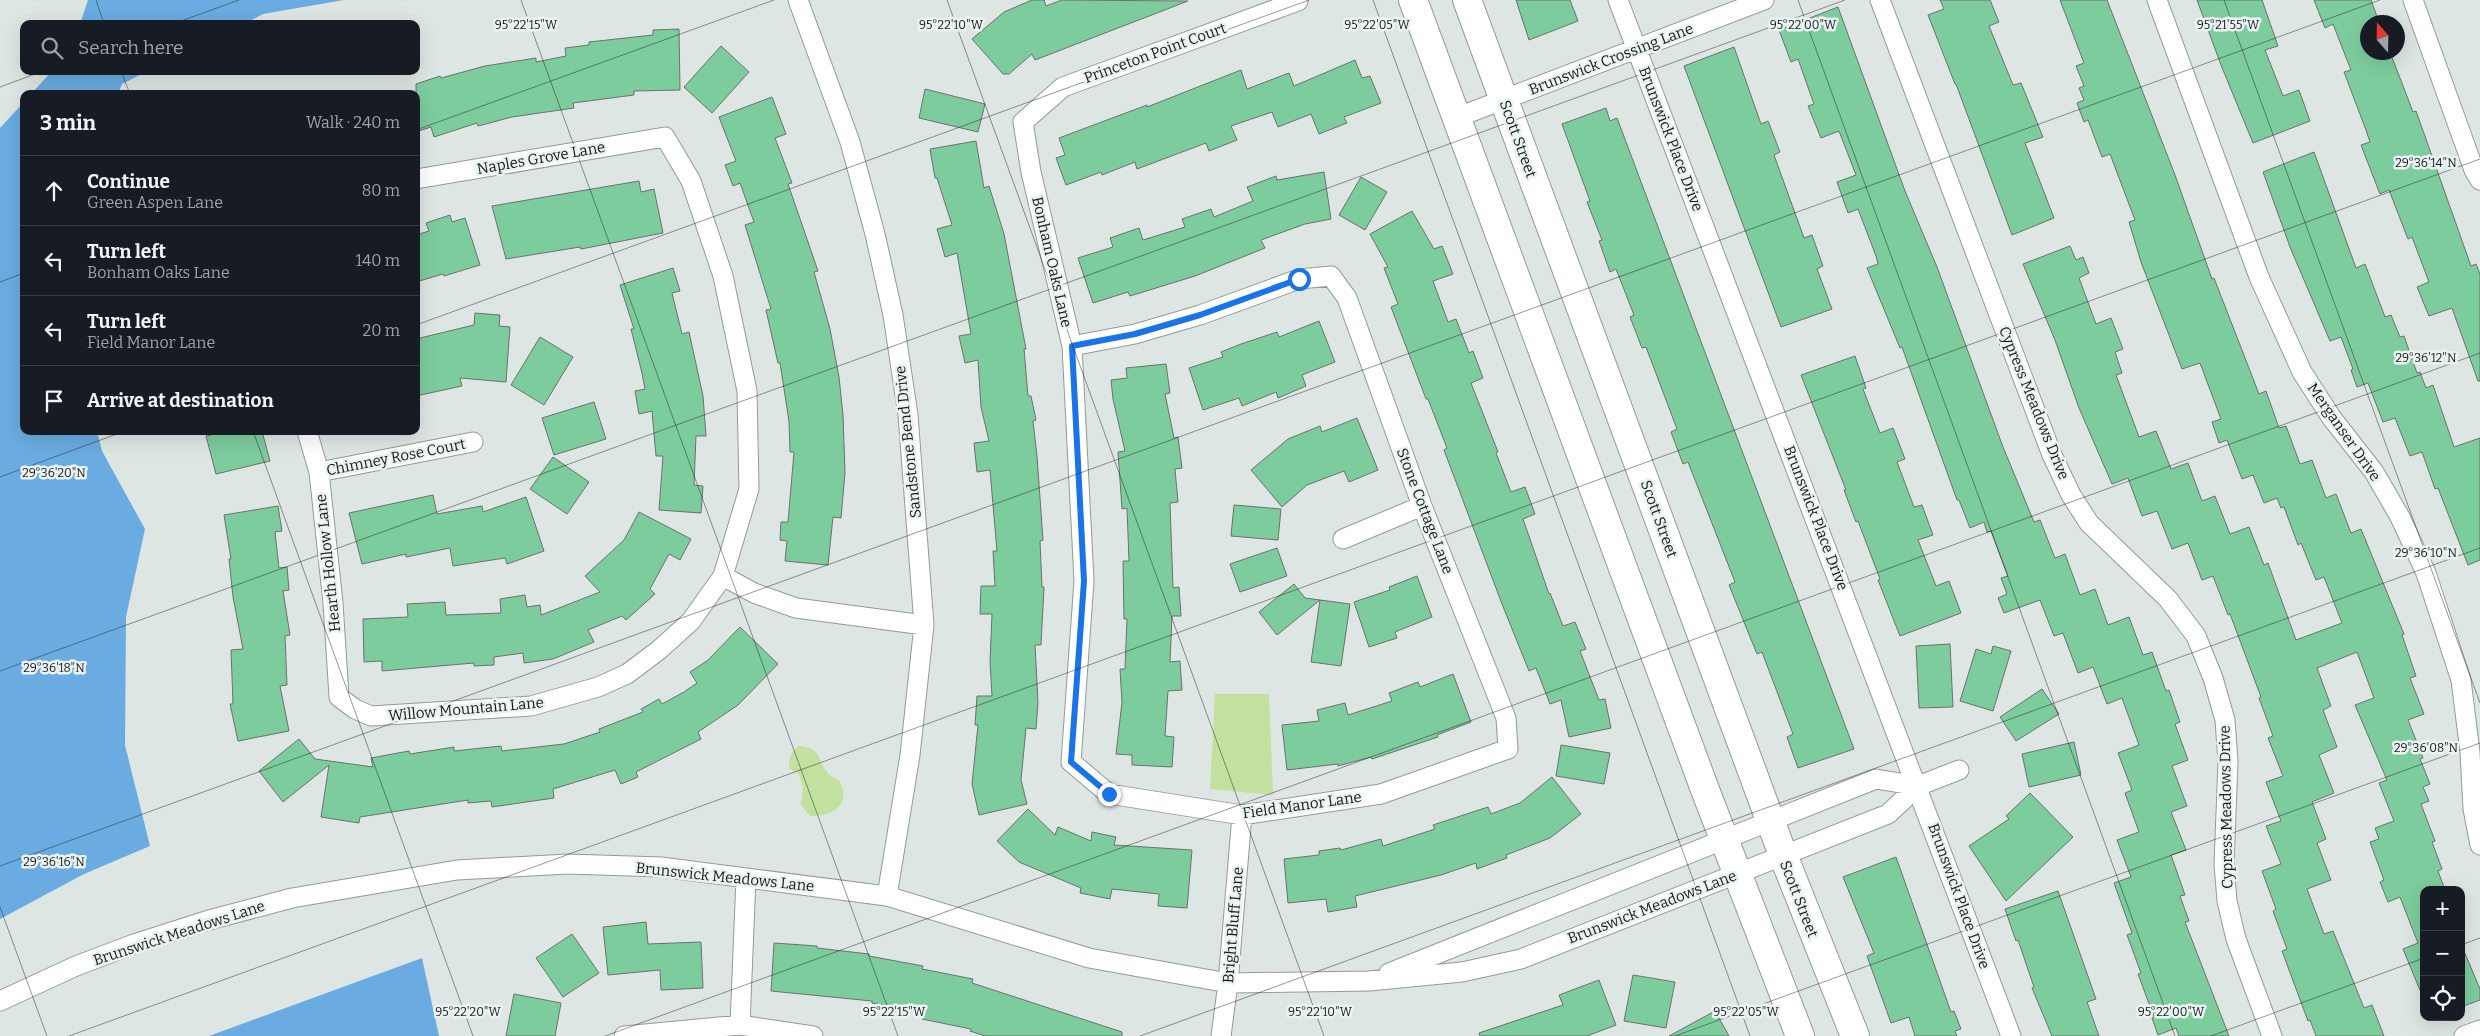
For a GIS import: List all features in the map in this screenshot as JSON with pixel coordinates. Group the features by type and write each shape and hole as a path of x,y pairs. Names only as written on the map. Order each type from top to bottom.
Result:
{"main road":[{"path":"1414,0 1724,840 1800,1036"},
{"name":"Scott Street","path":"1466,0 1783,855 1855,1036"}],"street":[{"name":"Sandstone Bend Drive","path":"798,0 850,142 875,234 893,315 908,416 924,625 910,755 887,896"},
{"name":"Brunswick Place Drive","path":"1618,0 1918,786 2011,1036"},
{"name":"Brunswick Crossing Lane","path":"1458,117 1638,50 1764,0"},
{"name":"Cypress Meadows Drive","path":"1880,0 2052,454 2071,495 2089,523 2168,599 2196,636 2213,678 2225,720 2227,753 2224,864 2227,901 2236,939 2272,1036"},
{"name":"Merganser Drive","path":"2157,0 2258,277 2302,372 2330,417 2374,472 2400,518 2426,573 2461,680 2470,752 2473,809 2480,845"},
{"path":"2413,0 2474,170 2480,180"},
{"name":"Princeton Point Court","path":"1023,122 1063,87 1298,1"},
{"name":"Bonham Oaks Lane","path":"1023,122 1031,172 1072,346 1084,581 1071,762"},
{"name":"Naples Grove Lane","path":"420,178 665,137"},
{"name":"Willow Mountain Lane","path":"339,697 355,709 371,716 531,706 598,688 627,674 659,650 691,621 723,576 749,489 747,391 723,276 691,181 665,137"},
{"name":"Stone Cottage Lane","path":"1072,346 1135,334 1200,315 1299,279 1331,276 1347,298 1422,506 1506,718 1508,750"},
{"name":"Hearth Hollow Lane","path":"308,435 319,472 333,603 339,697"},
{"name":"Chimney Rose Court","path":"319,472 473,442"},
{"path":"1343,539 1422,506"},
{"path":"723,576 754,593 796,608 924,625"},
{"name":"Field Manor Lane","path":"1071,762 1109,794 1242,815 1381,794 1508,750"},
{"name":"Brunswick Meadows Lane","path":"0,1001 76,966 134,944 209,920 283,900 358,885 457,870 568,864 661,867 887,896 1089,958 1228,983 1369,981 1462,972 1521,959 1888,814 1918,786 1959,770"},
{"name":"Brunswick Meadows Lane","path":"1369,981 1876,779 1918,786"},
{"name":"Bright Bluff Lane","path":"1221,1036 1228,983 1242,815"},
{"path":"740,1026 746,878"},
{"path":"624,1036 740,1026 813,1036"},
{"path":"2464,1036 2480,1030"}],"green space":[{"path":"1215,694 1269,694 1273,795 1210,789"},
{"path":"798,746 806,747 815,752 828,773 840,782 843,798 841,804 831,812 810,816 801,805 803,787 798,773 790,769 789,762 793,751"}],"water":[{"path":"88,0 344,0 263,14 252,20 81,20"},
{"path":"48,75 140,75 122,84 120,90 35,90"},
{"path":"20,106 20,435 98,435 102,451 145,529 126,617 125,745 150,846 84,874 0,919 0,128"},
{"path":"422,958 439,1036 209,1036"}],"building":[{"path":"1032,0 1044,0 1046,6 1062,0 1188,1 1035,60 1032,54 1009,74 1003,74 972,39 1004,12"},
{"path":"1516,0 1570,0 1578,21 1529,40"},
{"path":"1940,0 1990,0 1999,22 1989,26 2013,85 2021,83 2043,137 2025,143 2054,218 2012,235 1956,84 1928,15 1944,9"},
{"path":"2060,0 2107,0 2175,175 2212,279 2214,278 2259,394 2266,391 2279,428 2286,426 2300,464 2312,460 2326,498 2336,494 2351,533 2361,529 2404,634 2402,635 2416,676 2410,678 2424,714 2408,720 2423,758 2420,759 2430,784 2423,787 2429,801 2421,804 2435,841 2432,842 2442,869 2438,871 2444,886 2420,886 2420,990 2403,949 2418,943 2400,897 2388,902 2380,882 2384,880 2370,842 2379,839 2375,828 2394,821 2379,783 2387,780 2355,705 2374,698 2357,652 2317,668 2331,706 2323,710 2337,747 2319,755 2334,793 2312,802 2326,839 2317,843 2331,880 2307,889 2324,934 2333,931 2364,1008 2372,1005 2384,1036 2316,1036 2310,1020 2308,1021 2282,951 2287,949 2273,911 2276,909 2262,871 2281,864 2266,826 2281,821 2266,782 2283,776 2268,738 2273,736 2259,698 2261,697 2230,614 2228,615 2213,576 2202,580 2188,543 2172,549 2157,511 2142,516 2128,478 2112,484 2079,408 2055,340 2023,264 2070,246 2076,260 2083,257 2089,273 2079,278 2096,324 2111,318 2123,349 2115,352 2122,373 2116,375 2139,437 2156,431 2171,469 2188,463 2202,501 2215,496 2230,534 2249,527 2264,565 2268,563 2296,640 2342,623 2324,577 2316,580 2301,543 2298,545 2284,507 2281,508 2277,498 2264,503 2253,475 2242,479 2227,440 2219,443 2212,422 2221,419 2200,363 2182,369 2141,262 2129,222 2135,220 2110,154 2102,157 2088,120 2084,122 2077,103 2084,100 2079,88 2084,86 2076,66 2084,63"},
{"path":"2197,0 2262,0 2278,46 2265,50 2283,96 2299,90 2310,121 2253,143"},
{"path":"2314,0 2371,0 2376,15 2360,15 2360,60 2393,60 2413,112 2416,111 2471,266 2476,264 2480,274 2480,381 2478,381 2452,308 2429,316 2417,287 2429,282 2412,237 2408,239 2389,190 2380,194 2361,145 2370,142 2344,72 2351,70 2333,24 2325,28"},
{"path":"1838,7 1905,191 1937,267 2003,447 2034,522 2040,520 2055,558 2065,554 2080,595 2095,589 2108,625 2129,617 2143,655 2152,652 2166,691 2169,690 2180,722 2175,724 2188,760 2172,766 2187,806 2171,812 2186,850 2171,855 2185,895 2180,896 2189,921 2185,922 2229,1036 2179,1036 2176,1028 2158,1035 2152,1018 2154,1017 2138,974 2141,973 2127,935 2132,933 2114,883 2131,877 2117,840 2139,832 2125,793 2132,790 2118,753 2139,745 2122,698 2107,704 2093,667 2078,673 2063,633 2054,636 2040,600 2004,613 1998,598 2007,594 2001,578 2008,576 1991,531 1987,532 1984,522 1970,528 1959,500 1957,500 1902,347 1900,348 1867,268 1878,264 1876,256 1858,209 1848,213 1837,182 1856,175 1839,131 1821,138 1808,106 1814,104 1798,59 1791,62 1779,30"},
{"path":"679,29 680,90 634,91 634,95 573,103 574,108 512,117 478,126 477,123 434,137 431,127 420,131 420,90 416,90 416,84 440,76 441,78 485,66 536,58 536,62 566,56 565,48 589,45 589,42 653,35 653,30"},
{"path":"721,46 749,72 712,113 684,87"},
{"path":"1734,47 1761,124 1768,121 1780,152 1774,155 1804,238 1812,235 1823,266 1817,269 1832,309 1781,327 1684,66"},
{"path":"1355,60 1362,78 1370,76 1381,103 1344,117 1347,123 1319,134 1311,114 1278,127 1272,112 1231,126 1237,140 1209,151 1206,143 1137,169 1135,162 1102,175 1101,172 1066,185 1056,158 1065,155 1059,138 1147,105 1147,107 1241,70 1247,89 1289,73 1294,86"},
{"path":"925,89 985,104 978,132 919,118"},
{"path":"772,97 786,134 775,138 792,183 788,184 818,271 814,272 830,329 839,377 843,415 845,473 841,518 833,517 828,565 785,561 787,541 780,540 781,522 788,522 794,452 790,452 789,421 780,363 778,363 766,310 771,309 745,225 754,222 740,183 733,186 725,165 736,161 719,117"},
{"path":"1606,108 1610,121 1617,118 1854,749 1798,768 1787,737 1793,734 1762,652 1757,654 1729,585 1735,582 1688,462 1683,464 1671,432 1677,429 1646,347 1642,348 1630,317 1634,315 1616,269 1610,272 1599,241 1602,240 1587,202 1590,201 1562,124"},
{"path":"976,141 984,188 989,186 1004,234 1026,349 1024,349 1028,396 1031,396 1036,420 1033,421 1043,540 1040,541 1042,587 1044,587 1041,645 1035,645 1038,702 1036,729 1026,728 1021,780 1027,804 979,815 972,784 978,725 975,725 977,696 992,696 990,662 992,614 980,614 981,586 995,586 993,551 997,551 990,470 977,472 974,443 989,441 981,407 978,360 965,363 959,336 971,334 957,253 945,257 937,229 952,225 937,178 935,178 930,149"},
{"path":"2314,152 2356,268 2365,264 2385,317 2391,315 2400,337 2404,336 2417,373 2420,372 2426,388 2433,385 2454,447 2480,438 2480,560 2468,565 2438,488 2435,489 2422,452 2410,456 2395,418 2383,422 2368,383 2357,387 2351,370 2353,369 2341,337 2330,341 2290,247 2263,172"},
{"path":"1324,172 1331,219 1305,224 1261,240 1265,248 1195,276 1130,296 1128,292 1093,303 1078,258 1113,247 1110,238 1139,228 1143,240 1185,227 1182,219 1211,209 1214,217 1253,201 1247,187 1276,176 1277,180"},
{"path":"1361,177 1387,192 1365,230 1339,215"},
{"path":"639,181 641,192 654,189 663,233 581,249 580,247 506,259 492,206"},
{"path":"1412,211 1434,249 1442,246 1453,274 1433,281 1448,322 1456,319 1469,353 1473,351 1483,378 1471,383 1498,452 1496,453 1511,492 1525,487 1535,514 1523,519 1549,594 1563,626 1575,622 1586,649 1580,651 1599,700 1605,699 1611,728 1569,737 1561,700 1550,704 1536,668 1529,671 1502,604 1444,450 1447,448 1391,307 1398,304 1384,268 1388,267 1370,234"},
{"path":"450,215 452,222 465,218 480,265 420,281 420,234 429,231 426,223"},
{"path":"673,268 680,291 672,293 682,334 689,332 703,396 706,436 696,436 694,485 703,486 701,513 659,510 663,456 656,456 652,411 639,414 635,391 645,389 631,329 634,329 620,285"},
{"path":"475,313 500,315 499,326 510,327 506,382 460,378 462,386 420,395 420,338 474,325"},
{"path":"1319,321 1335,362 1302,375 1306,386 1278,398 1276,392 1242,406 1239,398 1203,410 1189,368 1223,357 1221,352 1241,344 1277,332 1279,337"},
{"path":"540,337 573,357 544,405 511,385"},
{"path":"1855,356 1866,388 1863,389 1880,433 1893,428 1905,459 1897,462 1914,507 1922,505 1933,535 1918,540 1936,586 1949,581 1961,613 1900,636 1858,521 1856,522 1844,490 1846,490 1801,375"},
{"path":"1166,364 1170,393 1165,394 1174,438 1178,437 1182,468 1175,469 1178,502 1170,503 1173,588 1179,587 1181,616 1172,616 1170,662 1180,661 1182,690 1168,691 1165,736 1174,737 1172,767 1132,765 1132,755 1116,754 1122,702 1120,669 1125,669 1127,619 1124,619 1123,561 1129,561 1127,508 1122,509 1118,452 1125,451 1113,399 1111,380 1127,378 1126,368"},
{"path":"594,402 606,439 554,455 542,418"},
{"path":"1357,418 1378,470 1349,482 1344,471 1307,485 1282,507 1251,470 1288,439 1320,426 1322,432"},
{"path":"263,435 270,461 216,474 206,436"},
{"path":"553,457 589,482 567,514 530,489"},
{"path":"433,495 437,514 482,506 483,512 526,497 544,551 507,564 505,558 453,566 450,548 406,557 406,554 362,564 349,513"},
{"path":"1234,505 1281,509 1278,540 1231,536"},
{"path":"278,506 282,531 275,532 279,568 287,567 289,590 283,591 290,635 285,636 287,685 280,686 289,731 238,741 230,704 233,704 231,650 243,649 233,597 229,559 231,559 224,515"},
{"path":"639,512 691,539 680,560 669,554 650,589 655,594 626,620 622,616 588,630 594,642 553,659 524,663 523,653 494,657 494,665 474,666 474,663 382,671 382,661 364,662 363,619 408,617 407,604 445,602 446,615 501,613 500,599 525,595 527,607 540,605 541,615 600,592 585,576 624,540"},
{"path":"1277,548 1287,576 1240,592 1230,564"},
{"path":"1417,576 1432,617 1395,632 1397,638 1369,647 1354,602 1390,590 1389,587"},
{"path":"1294,584 1305,598 1320,600 1277,635 1259,612"},
{"path":"1320,600 1350,604 1341,666 1311,662"},
{"path":"740,627 778,664 738,705 698,732 701,739 636,772 638,777 621,784 615,770 553,789 554,798 492,807 491,801 468,803 468,800 360,817 359,823 321,817 329,765 283,802 259,771 299,739 315,759 373,767 371,758 409,751 410,754 454,747 454,751 501,746 502,751 564,744 600,732 599,729 643,712 641,709 659,699 662,704 684,692 697,683 690,672 708,660"},
{"path":"1950,644 1953,707 1919,708 1916,646"},
{"path":"1993,646 2011,651 1993,711 1960,701 1976,649 1991,654"},
{"path":"1453,674 1471,722 1437,735 1438,737 1372,759 1371,757 1338,766 1338,764 1287,770 1282,725 1319,721 1317,710 1345,703 1348,715 1392,701 1389,693 1418,682 1420,687"},
{"path":"2042,689 2059,714 2016,741 2000,717"},
{"path":"2074,742 2081,775 2029,787 2022,754"},
{"path":"1561,745 1610,753 1604,784 1556,776"},
{"path":"1552,777 1581,814 1550,838 1506,855 1507,858 1477,869 1476,863 1441,875 1355,896 1357,907 1328,912 1326,899 1288,903 1284,859 1319,855 1319,851 1340,848 1341,850 1381,839 1383,846 1435,829 1433,825 1488,807 1491,814 1520,803"},
{"path":"2030,793 2073,837 2006,901 1969,846 2009,819 2006,816"},
{"path":"1028,809 1055,835 1058,827 1091,841 1092,832 1116,837 1114,845 1192,850 1187,908 1158,906 1159,894 1112,889 1110,899 1080,893 1081,888 1019,862 997,841"},
{"path":"1896,857 1951,1012 1954,1011 1961,1029 1955,1031 1957,1036 1915,1036 1909,1017 1891,1023 1867,956 1874,953 1843,877"},
{"path":"2058,891 2096,999 2087,1002 2099,1036 2052,1036 2032,988 2034,987 2018,940 2016,941 2005,909"},
{"path":"646,922 648,944 701,942 703,988 661,990 660,970 608,975 603,927"},
{"path":"572,934 599,973 563,997 536,958"},
{"path":"774,943 817,946 817,948 869,954 869,956 923,966 922,969 973,979 972,983 1122,1032 1122,1036 985,1036 970,1031 971,1029 922,1019 923,1013 872,1003 872,1001 771,991"},
{"path":"2465,953 2480,989 2480,1000 2465,1006"},
{"path":"1633,975 1675,982 1666,1028 1624,1021"},
{"path":"1599,980 1616,1025 1587,1036 1480,1036 1479,1033 1563,1005 1559,995"},
{"path":"514,994 561,1003 555,1036 506,1036"},
{"path":"1715,1011 1729,1036 1669,1036"}],"route":[{"path":"1109,794 1071,762 1084,581 1072,346 1135,334 1200,315 1299,279"}]}
